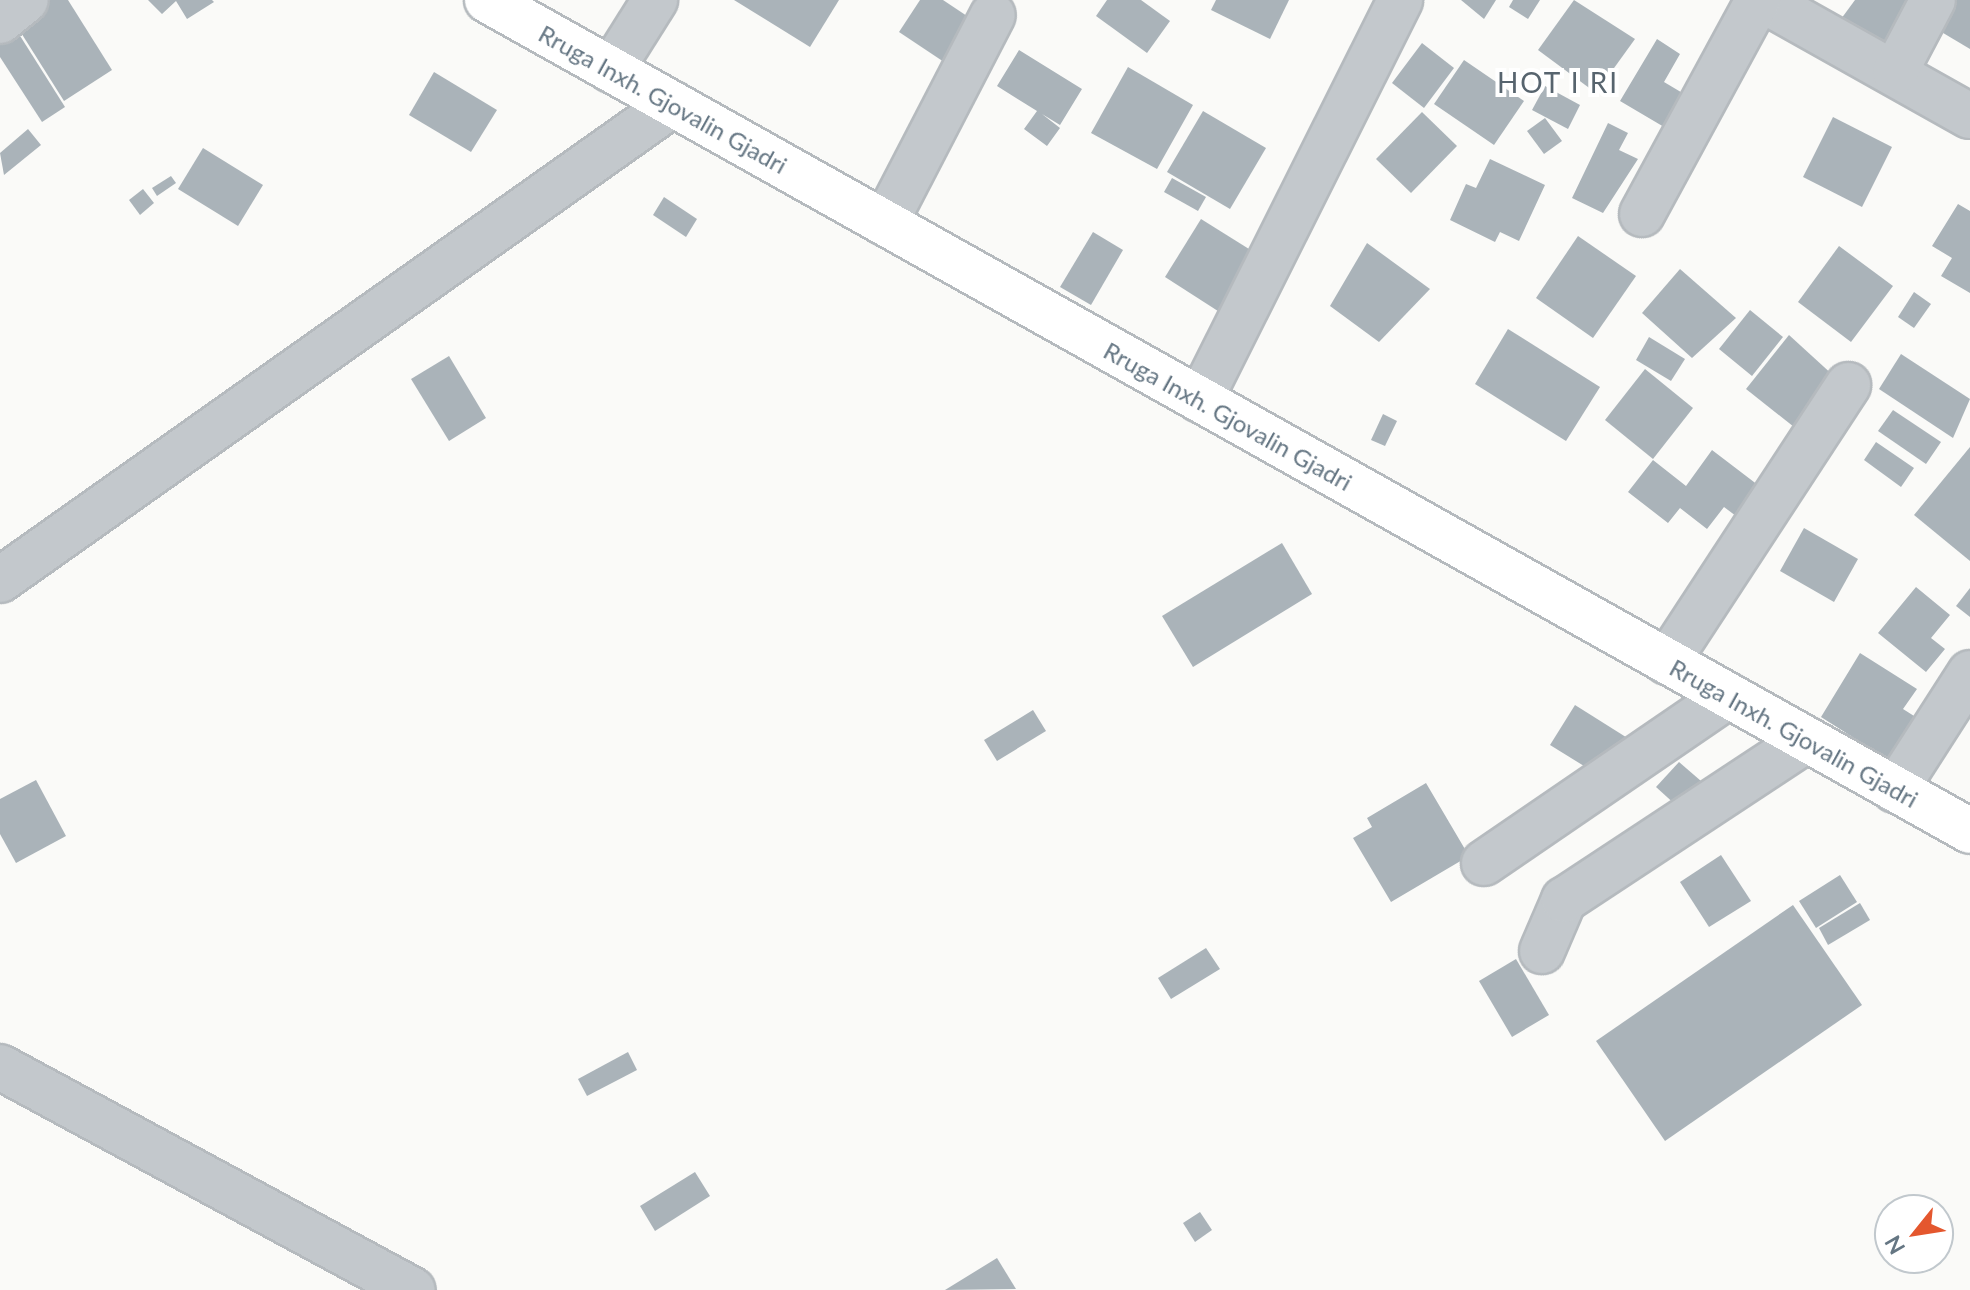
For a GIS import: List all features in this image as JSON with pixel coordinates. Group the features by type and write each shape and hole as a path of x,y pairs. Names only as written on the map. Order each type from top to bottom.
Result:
{"main road":[{"name":"Rruga Inxh. Gjovalin Gjadri","path":"515,7 611,70 1970,831"}],"street":[{"path":"0,21 26,0"},
{"path":"611,70 655,0"},
{"path":"1200,400 1400,0"},
{"path":"1642,214 1760,0 1970,116"},
{"path":"1895,72 1933,0"},
{"path":"885,223 993,15"},
{"path":"0,580 673,104"},
{"path":"1667,662 1848,385"},
{"path":"1895,790 1970,673"},
{"path":"1484,863 1728,696"},
{"path":"1542,951 1564,900 1807,740"},
{"path":"0,1067 413,1290"}],"building":[{"path":"45,0 68,0 112,70 64,101 13,20"},
{"path":"148,0 214,2 187,19 176,1 162,14"},
{"path":"734,0 839,0 810,47"},
{"path":"920,0 943,0 985,28 956,70 899,32"},
{"path":"1107,0 1141,0 1170,21 1147,53 1096,16"},
{"path":"1216,0 1289,0 1270,39 1211,10"},
{"path":"1461,0 1496,0 1484,19"},
{"path":"1513,0 1540,0 1528,19 1509,7"},
{"path":"1574,0 1635,39 1596,93 1538,50"},
{"path":"1855,0 1920,0 1882,50 1841,19"},
{"path":"1942,0 1970,0 1970,49 1928,24"},
{"path":"17,31 65,107 42,122 0,57 0,42"},
{"path":"1657,39 1680,54 1664,82 1701,104 1681,137 1620,101"},
{"path":"1422,43 1454,68 1424,108 1392,83"},
{"path":"1019,50 1082,89 1060,125 1042,114 1060,128 1047,146 1024,129 1037,111 997,86"},
{"path":"1464,60 1524,101 1494,145 1434,104"},
{"path":"1128,67 1193,105 1157,169 1091,133"},
{"path":"434,72 497,110 471,152 409,115"},
{"path":"1545,86 1580,105 1568,129 1532,110"},
{"path":"1203,111 1266,148 1230,209 1167,172"},
{"path":"1422,112 1457,146 1411,193 1376,159"},
{"path":"1833,117 1892,147 1862,207 1803,177"},
{"path":"1545,118 1562,141 1544,154 1527,131"},
{"path":"1608,123 1628,133 1619,150 1638,159 1603,213 1572,198"},
{"path":"28,129 41,145 4,175 0,153"},
{"path":"203,148 263,185 238,226 178,189"},
{"path":"1490,159 1545,185 1519,241 1500,232 1495,242 1450,220 1466,184 1476,188"},
{"path":"171,176 176,183 157,196 152,188"},
{"path":"1172,178 1206,197 1198,211 1164,192"},
{"path":"143,189 154,203 140,215 129,200"},
{"path":"664,197 697,219 686,237 653,215"},
{"path":"1958,204 1970,211 1970,293 1941,276 1952,258 1932,246"},
{"path":"1201,219 1257,254 1221,313 1165,277"},
{"path":"1093,232 1123,250 1091,305 1060,287"},
{"path":"1578,236 1636,276 1593,338 1536,298"},
{"path":"1367,243 1430,289 1379,342 1330,306"},
{"path":"1839,246 1893,286 1851,342 1798,302"},
{"path":"1680,269 1736,318 1692,358 1642,313"},
{"path":"1914,292 1931,304 1914,328 1898,317"},
{"path":"1750,310 1783,337 1752,376 1719,349"},
{"path":"1508,329 1600,387 1566,441 1475,384"},
{"path":"1789,335 1835,377 1794,427 1746,389"},
{"path":"1649,337 1685,359 1671,381 1636,360"},
{"path":"1901,354 1970,399 1953,438 1879,389"},
{"path":"449,356 486,418 449,441 411,379"},
{"path":"1645,369 1693,408 1653,459 1605,420"},
{"path":"1893,410 1941,442 1926,464 1878,431"},
{"path":"1383,414 1397,421 1385,446 1371,440"},
{"path":"1876,442 1914,468 1901,487 1864,460"},
{"path":"1970,447 1970,561 1914,515"},
{"path":"1712,450 1771,495 1748,525 1724,507 1707,529 1680,508 1668,523 1628,492 1653,460 1686,486"},
{"path":"1804,528 1858,559 1834,602 1780,571"},
{"path":"1282,543 1312,594 1193,667 1162,616"},
{"path":"1916,587 1950,615 1931,638 1945,649 1926,672 1878,633"},
{"path":"1970,588 1970,617 1956,606"},
{"path":"1860,653 1917,689 1903,709 1922,721 1895,764 1821,717"},
{"path":"1575,705 1629,739 1605,779 1550,745"},
{"path":"1033,710 1046,731 997,761 984,740"},
{"path":"1679,762 1701,781 1678,807 1656,787"},
{"path":"36,780 66,836 16,863 0,834 0,799"},
{"path":"1426,783 1469,856 1391,902 1353,838 1372,827 1367,818"},
{"path":"1721,855 1751,901 1709,927 1680,882"},
{"path":"1840,875 1857,902 1816,928 1799,901"},
{"path":"1860,903 1870,920 1828,945 1819,928"},
{"path":"1793,905 1862,1005 1665,1141 1596,1041"},
{"path":"1206,948 1220,969 1171,999 1158,978"},
{"path":"1516,959 1549,1015 1512,1037 1479,981"},
{"path":"628,1052 637,1070 587,1096 578,1079"},
{"path":"695,1172 710,1196 655,1231 640,1206"},
{"path":"1200,1212 1212,1230 1195,1242 1183,1223"},
{"path":"997,1258 1016,1289 945,1290"}],"district":[{"name":"HOT I RI","path":"1558,82"}]}
